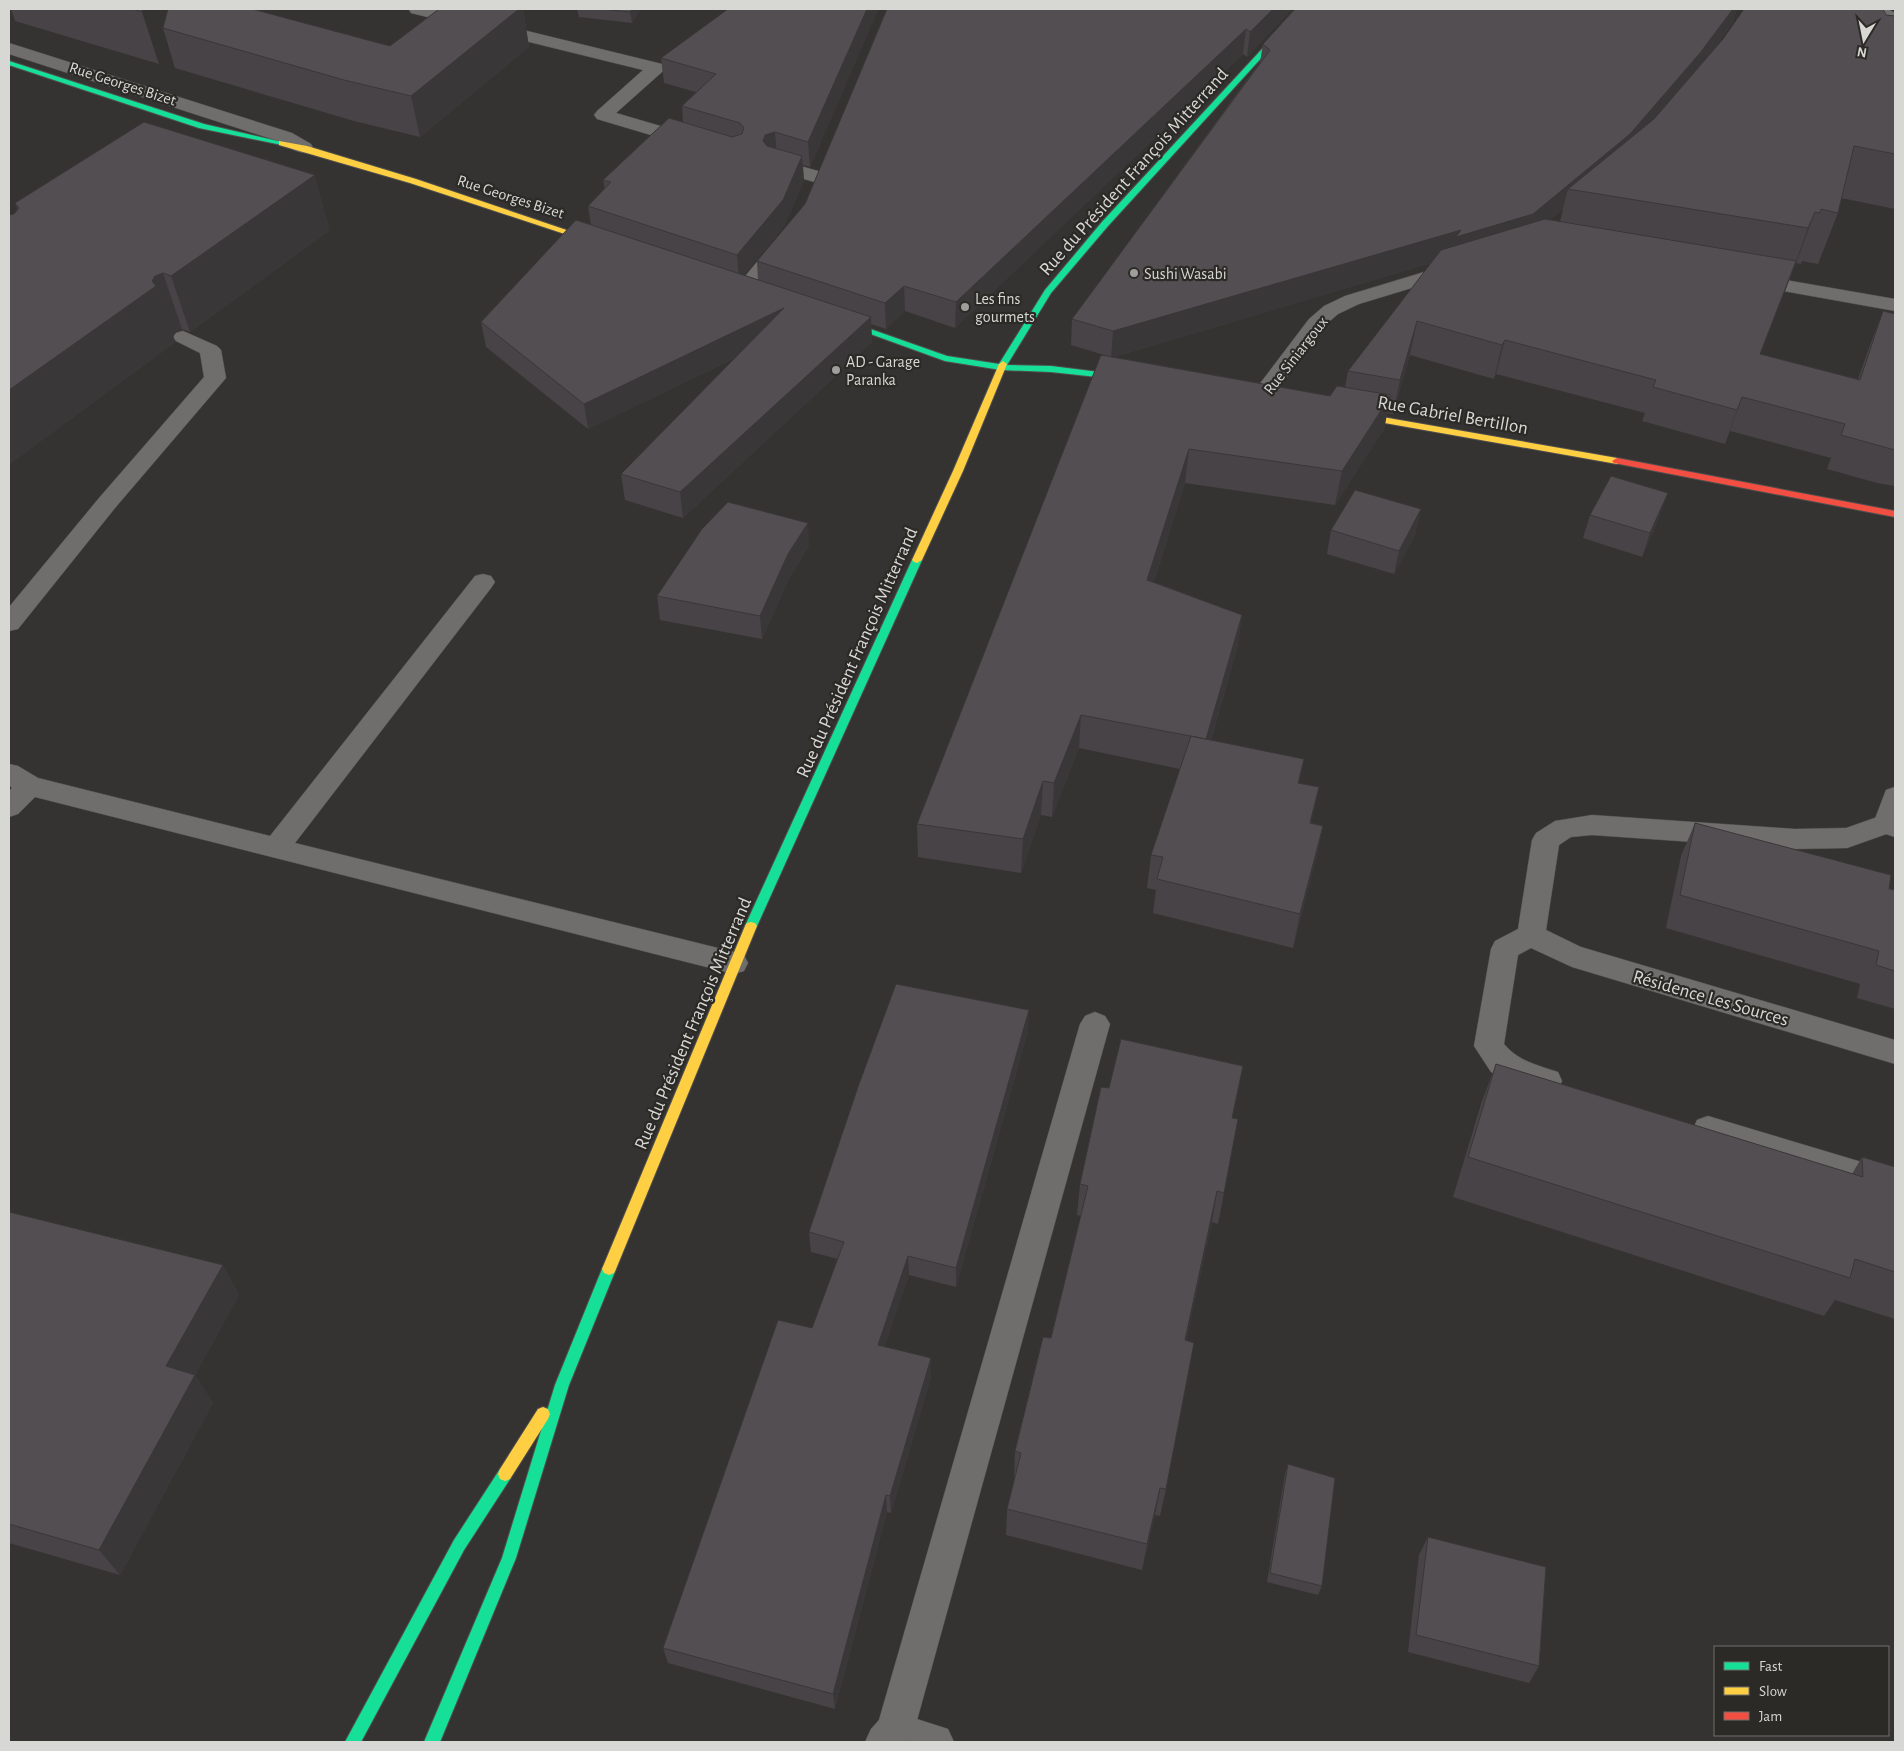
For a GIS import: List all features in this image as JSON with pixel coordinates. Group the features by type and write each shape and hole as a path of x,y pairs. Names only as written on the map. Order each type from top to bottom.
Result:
{"street":[{"path":"417,9 656,68 603,115 707,146"},
{"name":"Rue du Président François Mitterrand","path":"432,1742 509,1558 562,1385 734,963 958,471 1002,367 1029,320 1048,292 1105,224 1303,9"},
{"path":"1877,9 1895,20"},
{"path":"9,48 284,137 304,148"},
{"name":"Rue Georges Bizet","path":"9,63 202,126 304,148 413,181 611,246"},
{"path":"810,195 825,159"},
{"path":"776,165 818,177"},
{"path":"743,290 795,229"},
{"name":"Rue Siniargoux","path":"1260,398 1316,323 1331,310 1352,300 1472,264"},
{"path":"1729,276 1895,305"},
{"path":"824,316 945,358 1002,367 1051,369 1140,381"},
{"path":"9,623 107,503 215,378 210,350 183,337"},
{"name":"Rue Gabriel Bertillon","path":"1338,412 1612,460 1895,514"},
{"path":"276,848 483,582"},
{"path":"9,807 19,779 276,848 734,963"},
{"path":"1573,1089 1525,1075 1502,1063 1489,1046 1504,949 1530,935 1546,840 1565,828 1592,825 1795,839 1847,838 1891,825 1895,797"},
{"name":"Résidence Les Sources","path":"1530,935 1572,956 1895,1052"},
{"path":"935,1742 889,1737 1094,1024"},
{"path":"1686,1123 1895,1185"},
{"name":"Rue du Président François Mitterrand","path":"356,1740 459,1545 562,1385"}],"building":[{"path":"168,9 252,9 390,46 439,9 519,9 411,96 344,80 163,28"},
{"path":"601,9 632,9 630,12"},
{"path":"728,9 867,9 808,142 775,132 765,135 763,141 767,146 802,156 783,200 737,255 588,206 611,182 603,180 669,118 732,137 742,134 744,128 740,123 682,106 716,74 661,58"},
{"path":"887,9 1273,9 1250,32 1246,29 956,302 904,286 885,303 757,261 805,204"},
{"path":"1295,9 1733,9 1700,53 1630,134 1533,214 1456,237 1461,230 1113,331 1072,319 1270,50 1263,44"},
{"path":"1744,9 1883,9 1886,15 1895,16 1895,154 1854,146 1838,213 1821,209 1820,213 1815,212 1808,228 1568,189 1654,119 1723,39"},
{"path":"144,122 315,175 171,276 163,273 155,276 152,281 156,286 9,390 9,215 14,214 19,208 15,203"},
{"path":"1545,219 1796,261 1760,354 1860,380 1883,311 1895,314 1895,450 1841,435 1845,424 1742,397 1737,410 1653,387 1656,380 1505,340 1502,345 1417,321 1400,380 1348,371 1441,250"},
{"path":"576,220 871,317 680,492 621,474 784,308 584,404 481,322"},
{"path":"1101,355 1330,396 1337,386 1391,395 1342,471 1189,449 1147,580 1242,615 1206,739 1081,715 1054,783 1043,781 1023,839 917,824"},
{"path":"1611,476 1668,493 1650,533 1590,515"},
{"path":"1355,490 1421,509 1399,551 1331,530"},
{"path":"728,502 808,523 788,554 760,616 657,596 702,529"},
{"path":"1191,736 1304,759 1298,783 1319,787 1310,823 1323,826 1300,914 1157,879 1163,857 1151,855"},
{"path":"1695,823 1891,875 1889,889 1895,890 1895,971 1876,965 1879,951 1680,895"},
{"path":"896,984 1029,1010 956,1268 908,1256 878,1345 931,1358 890,1496 886,1495 833,1694 663,1648 778,1320 812,1328 844,1242 809,1232 859,1084"},
{"path":"1121,1039 1243,1066 1232,1118 1238,1119 1224,1193 1217,1191 1185,1340 1194,1343 1166,1489 1160,1488 1147,1544 1007,1509 1021,1453 1015,1451 1043,1337 1051,1338 1088,1186 1080,1184 1101,1087 1109,1088"},
{"path":"1496,1064 1863,1177 1862,1157 1895,1167 1895,1272 1855,1259 1850,1278 1468,1157"},
{"path":"9,1212 223,1265 166,1366 195,1375 99,1550 9,1524"},
{"path":"1288,1464 1335,1478 1322,1586 1270,1573"},
{"path":"1428,1537 1546,1567 1539,1666 1416,1635"}],"traffic: fast":[{"path":"1003,364 1048,292 1105,224 1303,9"},
{"path":"9,63 202,126 282,143"},
{"path":"836,320 945,358 1001,367 1051,369 1131,379"},
{"path":"751,926 917,560"},
{"path":"432,1742 509,1558 562,1385 609,1269"},
{"path":"353,1742 459,1545 505,1474"}],"traffic: slow":[{"path":"282,143 413,181 601,243"},
{"path":"917,560 958,471 1003,364"},
{"path":"1348,414 1617,461"},
{"path":"609,1269 751,926"},
{"path":"505,1474 543,1414"}],"traffic: jam":[{"path":"1617,461 1895,514"}],"place":[{"name":"Sushi Wasabi","path":"1134,273"},
{"name":"Les fins gourmets","path":"965,307"},
{"name":"AD - Garage Paranka","path":"836,370"}]}
